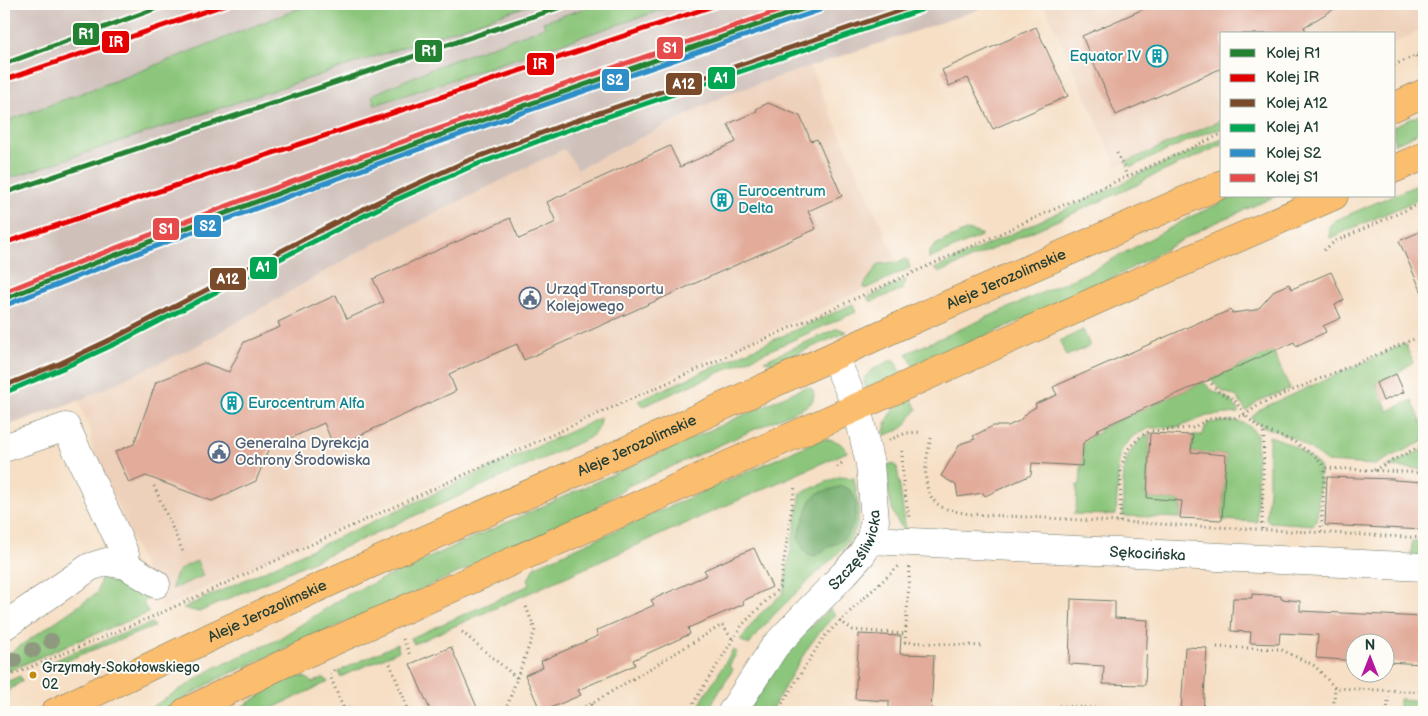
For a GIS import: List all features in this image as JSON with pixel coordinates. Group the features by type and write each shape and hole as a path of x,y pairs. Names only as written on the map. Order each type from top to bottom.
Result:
{"main road":[{"path":"1396,106 1424,93"},
{"path":"1396,169 1424,156"},
{"name":"Aleje Jerozolimskie","path":"55,712 296,598 1220,185"},
{"path":"185,712 285,663 1329,198"}],"street":[{"name":"Szczęśliwicka","path":"732,712 774,646 844,574 862,554 870,540 875,520 875,504 870,464 856,408 834,356"},
{"path":"4,448 66,427 118,538 125,555 126,565"},
{"name":"Sękocińska","path":"870,540 911,555 1424,567"},
{"path":"4,626 90,567 106,562 126,565 156,584"}],"path":[{"path":"1396,63 1424,52"},
{"path":"1416,56 1424,74"},
{"path":"4,678 154,616 600,413 1220,135"},
{"path":"1117,153 1126,176"},
{"path":"1324,250 1334,242 1424,202"},
{"path":"1120,522 1121,467 1128,449 1141,436 1150,431 1192,428 1201,422 1218,417 1234,418 1245,415 1260,404 1414,339"},
{"path":"1208,380 1220,393 1234,399 1245,415 1264,431 1293,441 1316,457 1326,468 1424,473"},
{"path":"1262,529 1264,431"},
{"path":"883,443 906,433 922,432"},
{"path":"931,438 926,456 926,482 931,496 941,506 969,514 1424,538"},
{"path":"1374,470 1424,444"},
{"path":"902,451 903,481 913,535 905,642 983,646"},
{"path":"1321,532 1326,468"},
{"path":"154,486 183,552"},
{"path":"688,712 742,625 780,587 795,486"},
{"path":"777,712 824,638 911,555"},
{"path":"509,712 507,707 535,630 525,604"},
{"path":"840,622 853,630 905,634"},
{"path":"571,712 592,704 722,625 733,640"},
{"path":"462,632 517,678"},
{"path":"403,638 410,655"},
{"path":"1217,647 1280,649 1315,666 1335,688 1424,692"},
{"path":"390,664 404,696 408,712"},
{"path":"1333,712 1335,688"},
{"path":"335,689 345,712"},
{"path":"1387,712 1389,691"},
{"path":"592,704 596,712"},
{"path":"1058,706 1152,712"},
{"path":"343,707 363,712"}],"shaded area":[{"path":"4,4 996,4 726,95 578,169 564,149 362,250 196,346 78,401 4,427"},
{"path":"1044,4 1424,4 1424,29 1396,42 1396,32 1220,32 1220,121 1117,166"},
{"path":"810,67 902,272 404,496 162,608 91,445 91,431 78,401 195,346 362,250 564,149 578,169 726,95"}],"green space":[{"path":"310,4 533,4 4,180 4,122 141,71"},
{"path":"598,4 680,4 375,105 372,95 440,65 545,27 543,22"},
{"path":"1419,115 1424,130 1396,143 1396,125"},
{"path":"1220,121 1220,129 1208,132 1133,166 1129,166 1126,162"},
{"path":"1220,140 1220,146 1139,184 941,272 934,269 1121,184 1135,176"},
{"path":"1424,182 1424,197 1330,238 1329,226 1334,221 1386,198 1396,198 1396,194"},
{"path":"1232,198 1271,198 1206,227 1102,284 914,368 907,353 1093,270 1190,217"},
{"path":"968,230 981,234 981,236 929,259 929,251 937,244"},
{"path":"903,259 908,260 910,268 865,289 864,285 879,264 898,262"},
{"path":"906,280 903,289 873,301 867,298"},
{"path":"853,304 856,312 644,406 638,401"},
{"path":"838,328 847,332 775,363 764,361"},
{"path":"1083,330 1090,346 1066,356 1060,341"},
{"path":"1405,344 1413,362 1396,374 1376,383 1388,411 1412,400 1424,428 1424,441 1374,465 1327,462 1296,439 1262,426 1251,418 1260,409"},
{"path":"1273,351 1290,389 1258,401 1246,411 1237,397 1222,391 1210,379"},
{"path":"894,359 901,375 869,389 866,388 864,383 868,374 878,366"},
{"path":"1204,382 1210,389 1229,399 1238,409 1238,413 1207,416 1178,427 1150,428 1133,436 1122,449 1119,461 1116,515 1073,514 1076,510 1077,485 1080,485 1083,440 1100,432 1099,429"},
{"path":"805,387 811,388 814,392 813,399 809,405 628,486 578,520 218,679 161,712 140,712 152,707 214,668 277,640 347,595"},
{"path":"911,398 917,409 903,428 884,436 886,423 892,413"},
{"path":"600,418 597,430 589,438 199,612 183,608"},
{"path":"1231,421 1246,424 1257,434 1257,522 1222,520 1226,455 1191,452 1193,435 1203,435 1208,423"},
{"path":"1150,433 1147,498 1181,501 1180,518 1123,516 1123,480 1127,459 1139,441"},
{"path":"1269,436 1289,444 1318,464 1320,469 1317,517 1314,525 1270,522 1266,519 1269,490"},
{"path":"821,439 836,441 847,452 414,644 411,638 530,585 528,579 536,566"},
{"path":"1424,449 1424,469 1387,467"},
{"path":"889,464 897,467 906,531 896,518 890,502 886,466"},
{"path":"838,477 854,478 858,513 857,524 851,538 773,616 749,645 740,640 759,615 783,593 801,493"},
{"path":"842,486 850,490 854,496 856,509 850,531 840,542 818,554 809,556 802,547 798,536 811,500 818,493"},
{"path":"1412,541 1424,541 1424,560 1411,557"},
{"path":"197,561 203,576 172,589 176,574 187,565"},
{"path":"101,577 150,598 143,602 148,613 4,673 4,657 97,593"},
{"path":"830,609 835,615 807,649 770,712 747,712 779,663 803,633"},
{"path":"152,623 154,627 82,654 45,671 43,666 76,651"},
{"path":"397,644 399,651 340,677 339,671"},
{"path":"733,650 737,652 729,666 733,669 707,712 695,712"},
{"path":"294,675 307,678 312,683 323,678 328,682 264,712 233,712"},
{"path":"20,676 22,681 4,694 4,683"},
{"path":"1399,699 1424,701 1424,712 1399,712"}],"building":[{"name":"Equator IV","path":"1155,4 1342,4 1304,27 1306,32 1220,32 1220,69 1116,115 1082,36"},
{"path":"1036,27 1068,96 993,129 968,78 949,86 942,70"},
{"path":"768,103 800,116 811,141 817,139 842,196 808,211 816,229 524,360 517,344 449,374 456,391 334,447 324,423 269,448 256,481 212,501 146,476 129,483 115,452 134,444 156,382 204,363 229,372 244,342 280,327 278,322 336,295 347,319 384,302 373,279 510,218 519,239 556,222 547,202 670,146 680,167 736,142 728,124 757,111 756,109"},
{"path":"1424,230 1424,297 1399,241"},
{"path":"1331,272 1344,300 1335,305 1341,318 1323,326 1326,332 1296,346 1294,342 1096,430 1099,430 1083,443 1082,466 1032,463 1031,475 985,496 983,493 958,497 956,485 941,476 960,444 975,439 973,436 993,426 1008,426 1019,421 1036,407 1035,404 1057,395 1053,387 1230,310 1232,313 1255,310 1275,290 1289,284 1292,289"},
{"path":"1396,374 1404,392 1383,401 1376,383"},
{"path":"1150,433 1193,435 1191,452 1226,455 1222,520 1180,518 1182,501 1147,498"},
{"path":"1327,477 1424,482 1424,530 1325,525"},
{"path":"754,548 772,587 743,601 744,604 688,628 690,634 633,660 635,665 578,690 581,695 541,712 525,675 543,667 541,661 598,636 596,631 654,605 651,600 707,575 704,570"},
{"path":"1252,594 1281,596 1281,599 1300,601 1300,611 1424,617 1424,664 1396,663 1396,634 1346,634 1346,660 1316,658 1318,635 1280,633 1279,644 1250,643 1251,632 1231,631 1233,598 1252,598"},
{"path":"1071,599 1115,601 1115,618 1148,620 1145,685 1103,684 1104,666 1069,664"},
{"path":"859,634 901,636 900,654 934,655 931,712 889,712 889,701 855,699"},
{"path":"451,647 479,712 431,712 410,664"},
{"path":"1185,647 1207,648 1203,712 1181,712"}],"rail line":[{"name":"R1","path":"4,64 168,4"},
{"name":"IR","path":"4,80 227,4"},
{"name":"R1","path":"4,193 570,4"},
{"name":"IR","path":"4,243 719,4"},
{"name":"S1","path":"4,292 300,179 499,107 799,4"},
{"name":"R1","path":"4,299 307,183 818,4"},
{"name":"A12","path":"4,386 61,363 116,337 333,224 467,161 563,125 919,4"},
{"name":"S2","path":"6,305 208,226 309,189 820,10"},
{"name":"A1","path":"6,392 119,342 391,202 470,167 565,131 921,10"}],"place":[{"name":"Equator IV","path":"1157,56"},
{"name":"Eurocentrum Delta","path":"722,200"},
{"name":"Urząd Transportu Kolejowego","path":"530,298"},
{"name":"Eurocentrum Alfa","path":"232,403"},
{"name":"Generalna Dyrekcja Ochrony Środowiska","path":"219,452"},
{"name":"Grzymały-Sokołowskiego 02","path":"33,675"}]}
